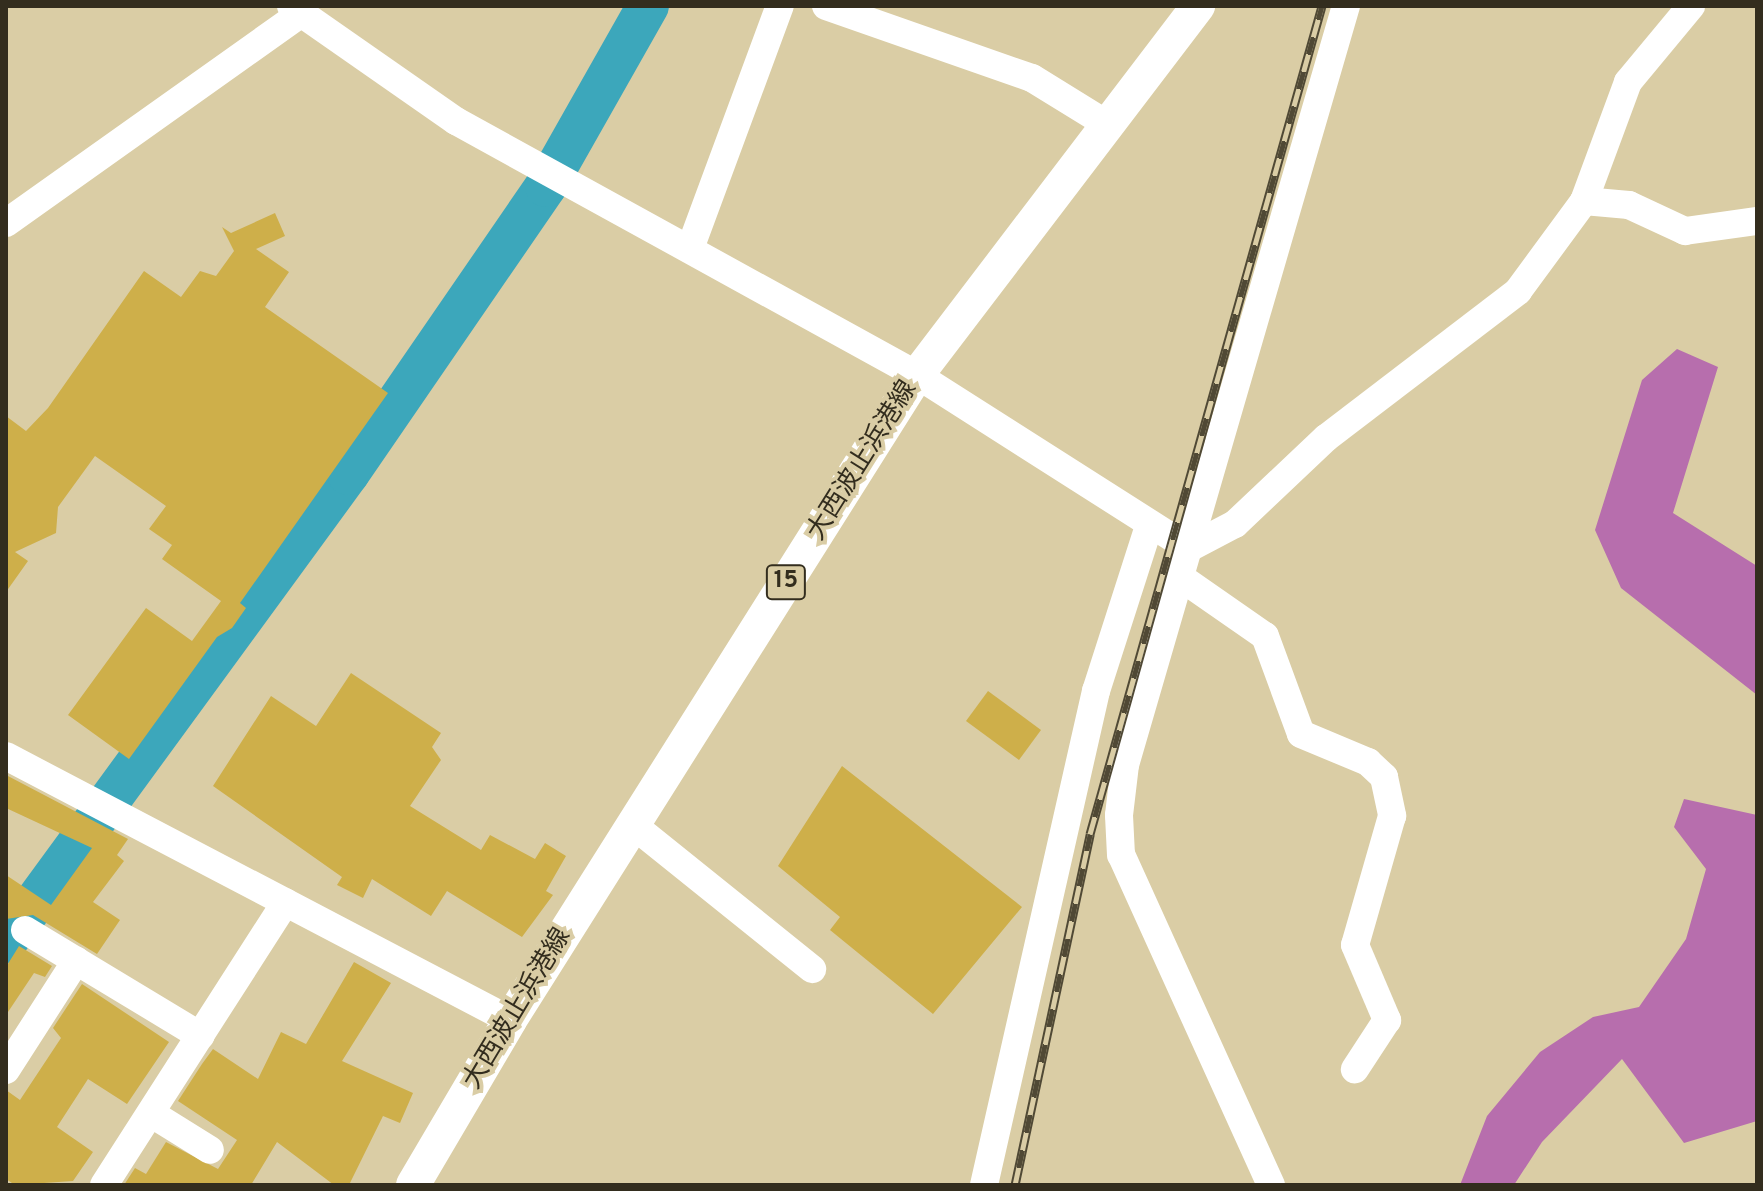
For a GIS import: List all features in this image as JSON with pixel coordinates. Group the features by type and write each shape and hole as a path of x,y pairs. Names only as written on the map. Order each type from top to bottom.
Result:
{"main road":[{"name":"大西波止浜港線","path":"413,1185 510,1020 917,375 1105,123 1198,6"}],"street":[{"path":"691,246 780,6"},
{"path":"826,6 1032,78 1105,123"},
{"path":"1271,1185 1121,855 1125,765 1346,6"},
{"path":"1189,548 1235,524 1326,438 1518,291 1584,201 1628,82 1691,6"},
{"path":"6,223 296,9 456,121 691,246 917,375 1149,526 1189,548"},
{"path":"1584,201 1629,205 1685,231 1757,221"},
{"path":"984,1185 1096,691 1149,526"},
{"path":"1180,577 1265,636 1301,734 1368,762 1384,777 1392,816 1355,945 1387,1020 1355,1069"},
{"path":"6,756 510,1020"},
{"path":"633,825 812,969"},
{"path":"104,1185 286,902"},
{"path":"25,930 201,1036"},
{"path":"6,1070 76,961"},
{"path":"152,1114 210,1150"}],"shaded area":[{"path":"1677,349 1718,367 1673,513 1757,566 1757,695 1621,588 1595,530 1642,380"},
{"path":"1684,799 1757,815 1757,1121 1684,1143 1622,1059 1542,1142 1514,1185 1460,1185 1487,1116 1540,1052 1593,1017 1639,1007 1686,939 1706,869 1674,827"}],"building":[{"path":"275,213 285,236 256,249 289,272 265,307 388,393 240,603 246,608 232,628 217,637 129,759 68,715 146,608 192,641 221,601 162,559 172,545 149,529 166,506 95,456 58,507 56,533 15,552 28,561 6,592 6,416 26,431 48,408 144,271 181,297 200,271 216,276 234,251 222,227 231,233"},
{"path":"351,673 441,733 432,747 441,760 410,806 481,850 490,835 535,859 545,843 566,856 546,891 553,895 522,937 447,891 431,916 372,879 363,898 337,885 342,877 213,786 271,696 316,726"},
{"path":"988,691 1041,730 1019,760 966,721"},
{"path":"842,766 1022,907 933,1014 830,930 840,917 778,866"},
{"path":"6,775 128,839 117,855 124,861 93,902 120,920 97,954 33,915 6,919 6,875 51,905 92,848 6,808"},
{"path":"19,946 52,966 45,977 34,973 6,1015 6,967"},
{"path":"354,962 391,983 342,1061 413,1093 400,1123 383,1116 349,1185 334,1185 277,1142 251,1185 124,1185 135,1168 146,1174 166,1142 218,1169 237,1140 178,1101 202,1064 213,1049 258,1079 281,1032 306,1044"},
{"path":"82,984 169,1042 127,1104 88,1079 57,1127 93,1152 73,1181 15,1185 6,1179 6,1090 20,1100 61,1038 53,1028"}],"waterway":[{"path":"6,942 348,474 546,186 648,6"}],"railway":[{"path":"1015,1185 1090,834 1322,6"}]}
